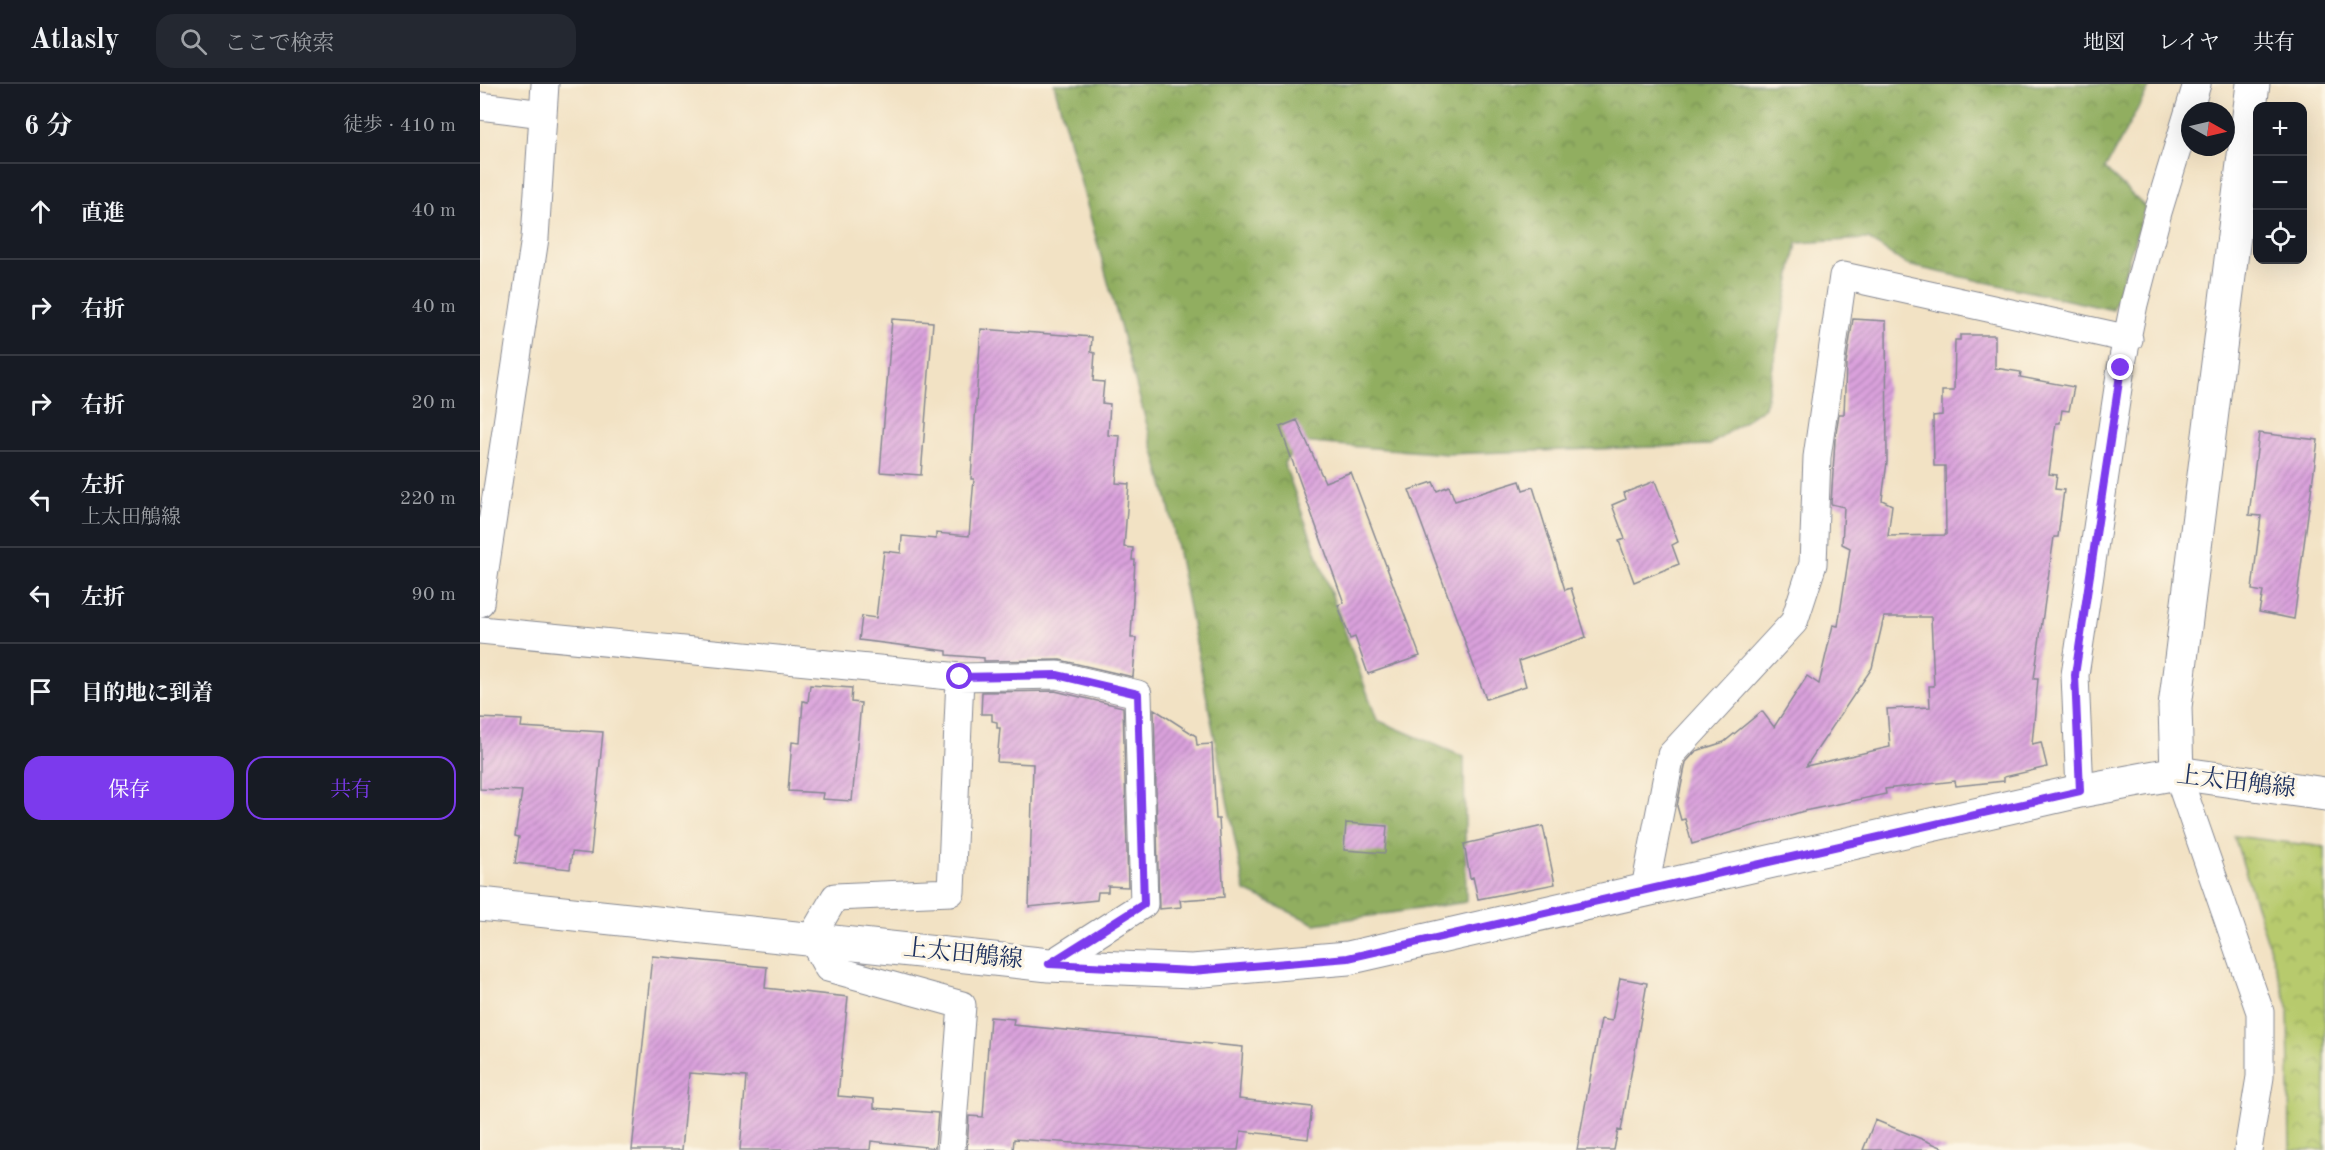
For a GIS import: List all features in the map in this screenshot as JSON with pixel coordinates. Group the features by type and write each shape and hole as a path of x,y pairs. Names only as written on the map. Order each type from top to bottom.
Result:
{"main road":[{"path":"2177,773 2175,707 2253,84"},
{"name":"上太田鵤線","path":"480,904 1049,964 1192,971 1348,958 1644,893 2080,791 2177,773 2325,794"}],"street":[{"path":"480,603 535,238 544,84"},
{"path":"2080,791 2075,675 2121,368 2129,339 2134,304 2155,223 2197,84"},
{"path":"480,106 543,114"},
{"path":"1644,893 1671,755 1794,622 1813,564 1817,458 1843,276 2129,339"},
{"path":"480,630 960,677 1057,675 1138,694 1144,904 1049,964"},
{"path":"951,1150 962,1005 828,968 811,938 835,897 951,892 960,677"},
{"path":"2177,773 2260,1012 2260,1077 2248,1150"}],"green space":[{"path":"1054,84 2151,84 2105,169 2145,207 2113,310 1907,265 1868,239 1797,243 1765,407 1710,445 1447,454 1300,442 1284,463 1377,720 1464,757 1466,902 1315,924 1245,891 1168,502"},
{"path":"2234,836 2325,847 2325,1150 2290,1150 2288,1006"}],"building":[{"path":"892,319 933,322 921,475 880,472"},
{"path":"1853,319 1886,321 1887,462 1882,500 1892,505 1888,536 1946,535 1945,466 1934,466 1933,416 1942,415 1942,391 1954,391 1955,340 1960,340 1960,335 1995,335 1995,368 2021,372 2020,377 2074,387 2069,411 2062,410 2060,423 2056,423 2049,474 2057,475 2055,489 2064,490 2058,537 2054,537 2034,679 2038,679 2032,744 2041,742 2047,767 2004,777 2004,781 1956,786 1955,781 1885,789 1886,794 1804,811 1692,844 1685,819 1681,820 1677,806 1686,762 1696,751 1724,742 1762,711 1774,727 1807,676 1819,684 1833,625 1838,626 1850,548 1842,544 1844,507 1831,504 1835,440 1839,414 1844,414 1846,364","holes":["1884,617 1931,617 1934,686 1929,686 1930,707 1887,709 1890,747 1806,766 1872,668"]},
{"path":"981,329 1092,337 1091,352 1095,353 1093,381 1104,382 1102,403 1110,404 1108,435 1120,436 1116,483 1129,484 1124,547 1133,548 1132,560 1135,560 1131,638 1136,638 1133,677 1060,660 984,661 984,658 947,655 947,651 859,640 862,616 876,618 884,551 901,553 902,536 936,539 936,533 969,536"},
{"path":"1297,420 1325,482 1351,472 1420,656 1368,674 1355,637 1350,639 1338,605 1344,603 1280,427"},
{"path":"2259,433 2318,440 2294,619 2259,612 2263,592 2252,590 2261,516 2249,515"},
{"path":"1520,481 1523,490 1533,487 1565,590 1571,588 1586,637 1519,661 1526,686 1486,699 1409,490 1433,482 1437,491 1449,486 1455,501"},
{"path":"1655,481 1678,542 1672,545 1679,564 1634,582 1619,541 1625,539 1612,505 1626,499 1624,493"},
{"path":"810,685 852,688 851,702 861,703 852,801 822,799 823,793 788,791 792,742 800,743 803,701 808,702"},
{"path":"1055,691 1123,707 1128,887 1108,886 1108,892 1098,892 1097,900 1029,907 1033,764 997,762 1000,728 997,728 997,722 992,721 992,714 981,714 982,692"},
{"path":"1154,709 1196,736 1197,745 1212,744 1216,819 1219,819 1224,897 1180,900 1181,907 1159,909"},
{"path":"480,718 522,720 521,727 603,732 591,854 572,852 570,869 515,863 519,837 515,836 522,791 480,789"},
{"path":"1346,823 1387,826 1385,853 1344,850"},
{"path":"1543,826 1555,884 1478,899 1473,877 1470,878 1464,844"},
{"path":"652,956 767,967 765,988 848,997 838,1096 874,1099 874,1108 938,1113 935,1148 871,1141 870,1150 740,1150 746,1077 689,1073 682,1150 632,1150"},
{"path":"1620,978 1647,983 1621,1131 1618,1130 1614,1150 1577,1150 1601,1019 1612,1021"},
{"path":"990,1017 1014,1019 1013,1025 1243,1047 1239,1099 1312,1107 1308,1139 1241,1131 1238,1150 1179,1150 1014,1139 1013,1150 967,1150 969,1116 983,1117"},
{"path":"1875,1120 1946,1149 1863,1150"}],"route":[{"path":"960,677 1057,675 1138,694 1144,904 1049,964 1192,971 1348,958 1644,893 2080,791 2075,675 2121,368"}]}
